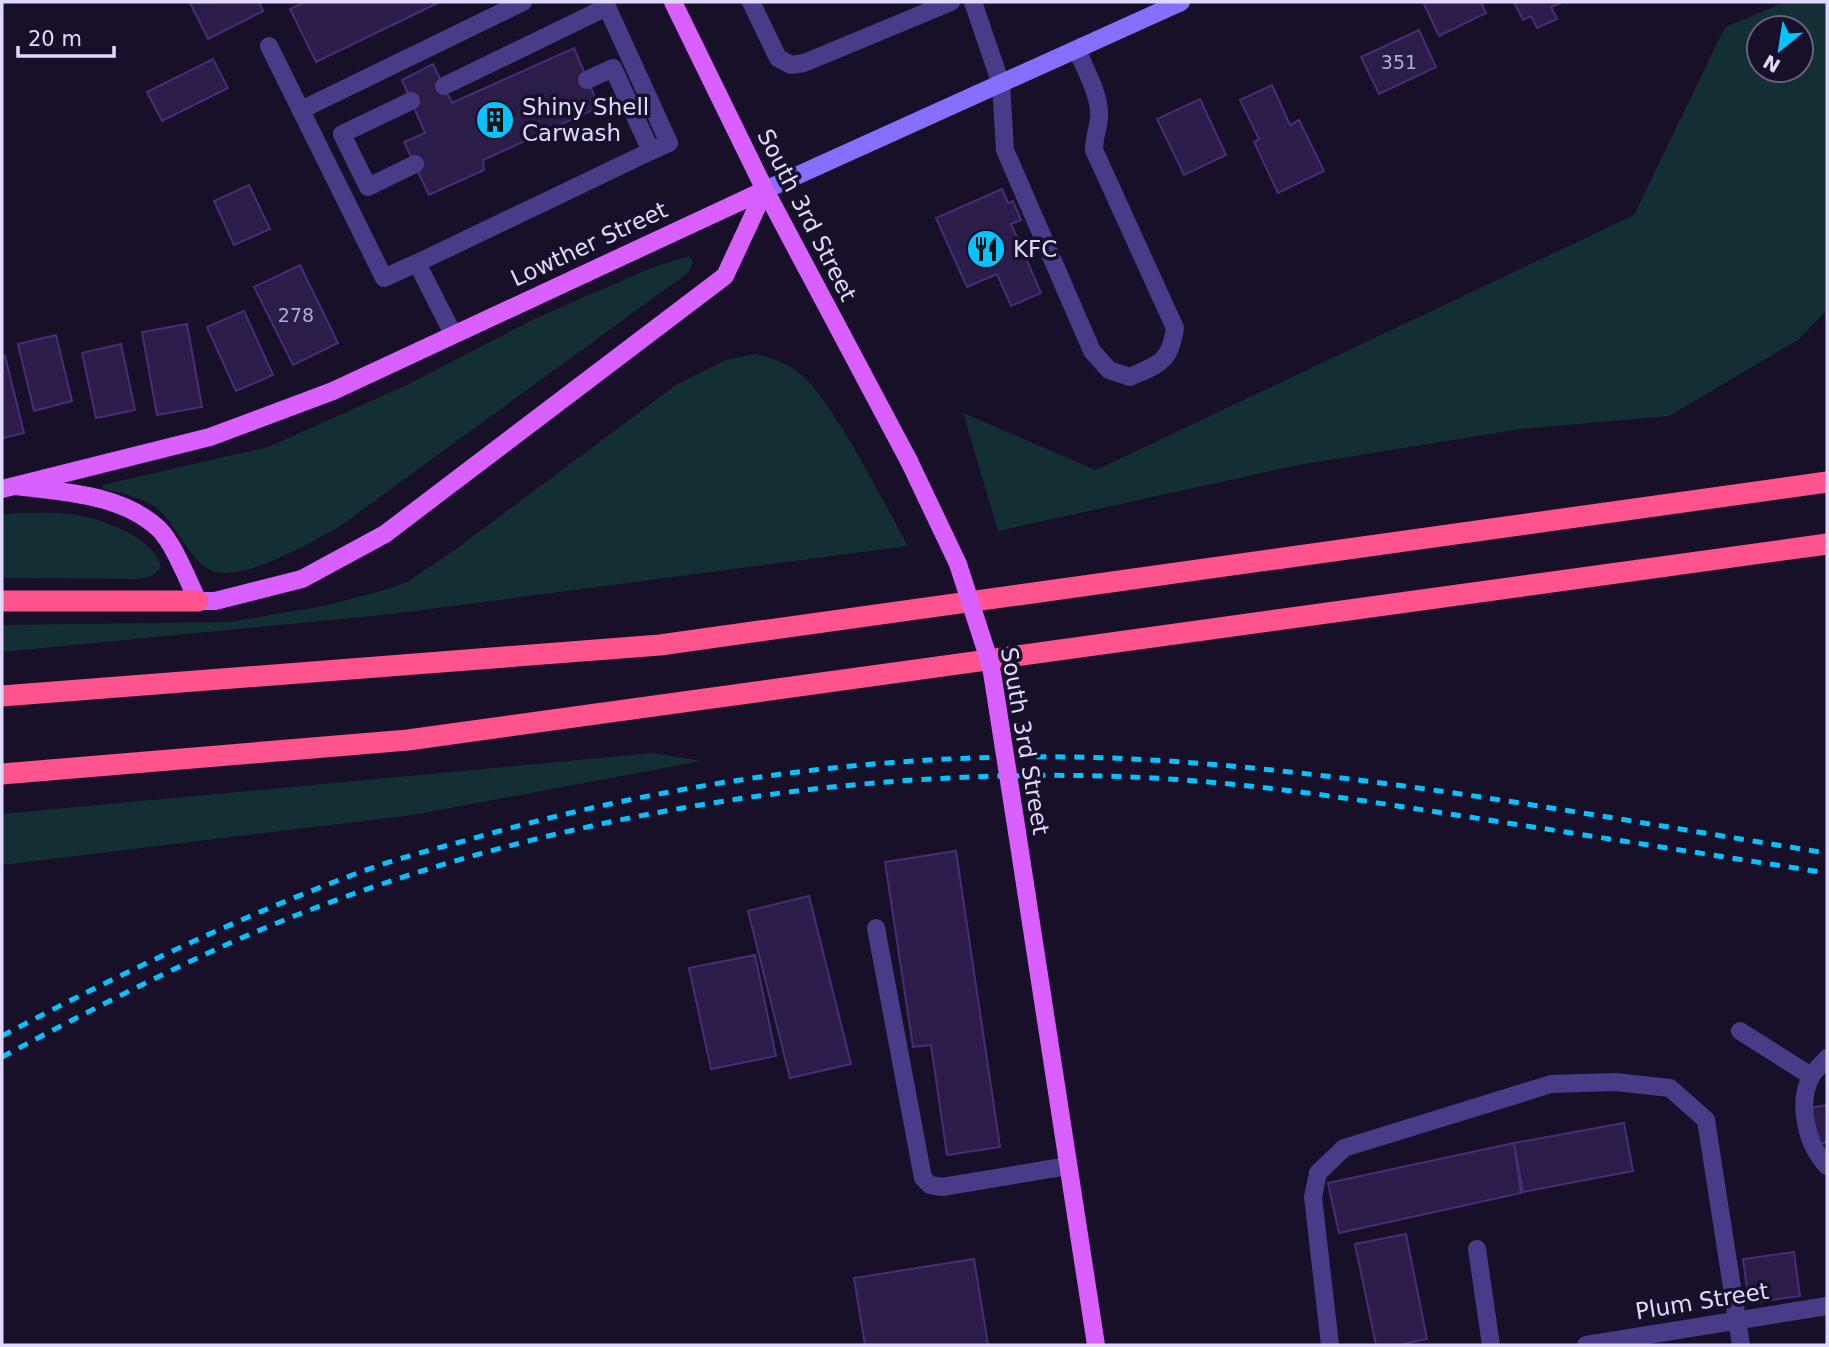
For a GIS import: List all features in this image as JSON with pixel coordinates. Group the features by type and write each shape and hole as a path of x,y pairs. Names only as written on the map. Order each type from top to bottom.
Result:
{"highway":[{"path":"2,696 660,645 1827,482"},
{"path":"2,774 408,740 1827,544"},
{"path":"2,601 198,601"}],"main road":[{"name":"South 3rd Street","path":"673,2 765,190 909,461 958,564 990,666 1096,1345"},
{"name":"Lowther Street","path":"9,487 210,437 333,391 765,190 1181,2"},
{"path":"9,487 78,493 120,505 160,530 198,601 215,601 302,579 385,534 725,276 765,190"}],"street":[{"path":"300,110 502,6 523,2"},
{"path":"751,2 778,58 791,65 804,63 951,2"},
{"path":"973,2 1001,84 1005,150 1092,352 1109,370 1130,377 1163,362 1172,347 1175,328 1094,150 1094,135 1099,118 1096,100 1077,50"},
{"path":"269,46 384,278 669,143 612,5 444,86"},
{"path":"587,80 613,68 651,151"},
{"path":"411,101 342,134 368,187 415,164"},
{"path":"417,263 453,334"},
{"path":"876,928 923,1178 930,1185 942,1187 1068,1166"},
{"path":"1740,1031 1811,1076"},
{"path":"1827,1058 1811,1076 1806,1103 1808,1132 1814,1153 1827,1166"},
{"path":"1330,1345 1313,1197 1318,1173 1345,1147 1551,1084 1615,1082 1670,1088 1706,1120 1741,1345"},
{"path":"1477,1248 1491,1345"},
{"name":"Plum Street","path":"1586,1345 1827,1306"}],"green space":[{"path":"1786,2 1827,2 1827,310 1798,340 1669,416 1521,429 1298,465 998,531 963,413 1096,470 1634,215 1725,27 1745,19 1745,84 1815,84 1815,14 1757,14"},
{"path":"689,256 693,262 689,272 336,529 254,568 227,573 204,566 154,506 103,489 102,485 268,447 407,385 534,319 651,268"},
{"path":"755,354 790,367 809,382 840,424 908,546 392,614 2,652 2,625 229,622 324,606 407,582 456,549 676,385 726,360"},
{"path":"70,514 110,524 138,538 149,547 161,568 152,576 136,579 2,578 2,515"},
{"path":"653,753 701,761 413,815 2,865 2,814"}],"building":[{"path":"259,2 263,11 208,39 190,3"},
{"path":"305,2 440,2 316,62 290,9"},
{"path":"1423,2 1481,2 1486,13 1439,36"},
{"path":"1514,2 1563,2 1551,7 1557,19 1537,28 1531,16 1523,20"},
{"path":"1419,30 1436,67 1379,94 1361,57"},
{"name":"Shiny Shell Carwash","path":"574,48 599,107 483,160 484,170 429,195 404,142 425,133 402,80 433,64 452,103"},
{"path":"213,59 228,88 162,121 147,92"},
{"path":"1272,85 1290,125 1299,120 1324,171 1278,193 1254,142 1259,139 1240,100"},
{"path":"1200,99 1226,155 1184,175 1157,119"},
{"path":"249,185 270,229 234,245 214,201"},
{"name":"KFC","path":"1002,189 1008,203 1013,201 1021,220 1011,224 1041,293 1011,306 997,274 967,287 936,218"},
{"path":"300,265 338,343 293,365 254,287"},
{"path":"244,311 273,375 236,391 207,327"},
{"path":"187,324 202,407 157,415 142,332"},
{"path":"56,335 72,401 34,411 18,344"},
{"path":"121,344 135,410 96,418 82,353"},
{"path":"5,356 24,433 2,438 2,357"},
{"path":"956,851 1000,1147 947,1155 931,1045 913,1047 885,862"},
{"path":"809,896 851,1064 790,1078 748,911"},
{"path":"755,955 776,1056 711,1069 689,968"},
{"path":"1827,1105 1827,1142 1818,1144 1811,1108"},
{"path":"1624,1123 1633,1171 1523,1192 1514,1143"},
{"path":"1514,1143 1521,1193 1339,1233 1328,1183"},
{"path":"1406,1234 1427,1339 1398,1345 1376,1345 1355,1244"},
{"path":"1794,1252 1800,1296 1749,1303 1743,1259"},
{"path":"974,1259 988,1345 865,1345 854,1278"}],"railway":[{"path":"2,1036 225,927 390,862 558,816 645,797 823,769 1003,757 1093,757 1182,762 1425,789 1827,853"},
{"path":"2,1057 201,956 337,900 449,863 565,832 682,808 801,790 920,780 1038,775 1194,781 1359,800 1827,873"}],"place":[{"name":"Shiny Shell Carwash","path":"495,120"},
{"name":"KFC","path":"986,249"}]}
